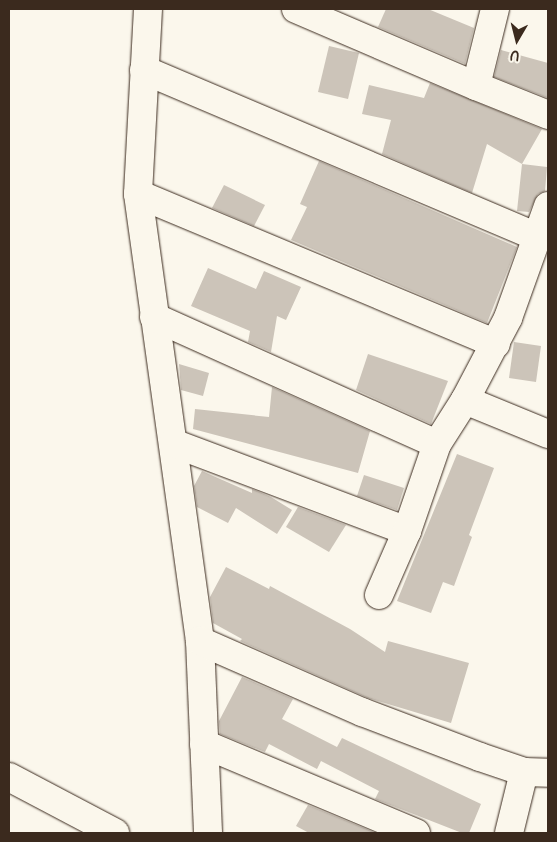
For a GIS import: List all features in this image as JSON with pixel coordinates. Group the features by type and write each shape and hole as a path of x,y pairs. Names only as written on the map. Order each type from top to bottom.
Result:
{"street":[{"path":"148,9 138,194 200,641 208,833"},
{"path":"296,9 548,115"},
{"path":"476,86 495,9"},
{"path":"144,70 536,237"},
{"path":"138,194 496,344"},
{"path":"379,595 407,531 437,444 465,400 496,344 520,289 548,206"},
{"path":"154,317 437,444"},
{"path":"465,400 548,434"},
{"path":"173,443 407,531"},
{"path":"200,641 362,712 536,773 509,833"},
{"path":"204,744 416,833"},
{"path":"9,777 115,833"}],"building":[{"path":"386,9 428,9 474,28 465,64 378,27"},
{"path":"329,46 359,53 348,99 318,92"},
{"path":"501,50 548,63 548,98 494,77"},
{"path":"430,83 542,129 522,164 487,144 472,193 382,154 391,120 362,114 369,85 424,98"},
{"path":"319,161 517,247 487,323 291,240 307,207 300,204"},
{"path":"522,164 547,167 545,191 538,194 529,212 517,211"},
{"path":"224,185 265,205 254,226 212,208"},
{"path":"208,268 256,289 264,271 301,287 286,320 277,316 271,352 248,342 250,331 191,306"},
{"path":"514,342 541,346 536,382 509,378"},
{"path":"368,354 448,381 431,424 356,390"},
{"path":"179,364 209,373 203,396 181,390"},
{"path":"272,387 370,431 358,473 193,429 195,409 269,417"},
{"path":"457,454 494,468 469,535 472,537 454,586 443,582 431,613 397,601"},
{"path":"202,471 252,493 252,489 271,497 292,510 277,534 236,508 228,523 197,507 194,486"},
{"path":"364,475 404,488 397,510 357,496"},
{"path":"298,507 346,525 329,552 286,527"},
{"path":"226,567 269,589 270,586 350,629 385,652 388,641 469,663 451,723 368,698 240,641 242,639 213,623 210,597"},
{"path":"242,677 293,699 282,719 337,747 342,738 481,804 469,833 462,833 375,799 379,791 321,761 317,769 269,744 265,752 220,734 219,721"},
{"path":"308,805 376,833 309,833 296,826"}]}
